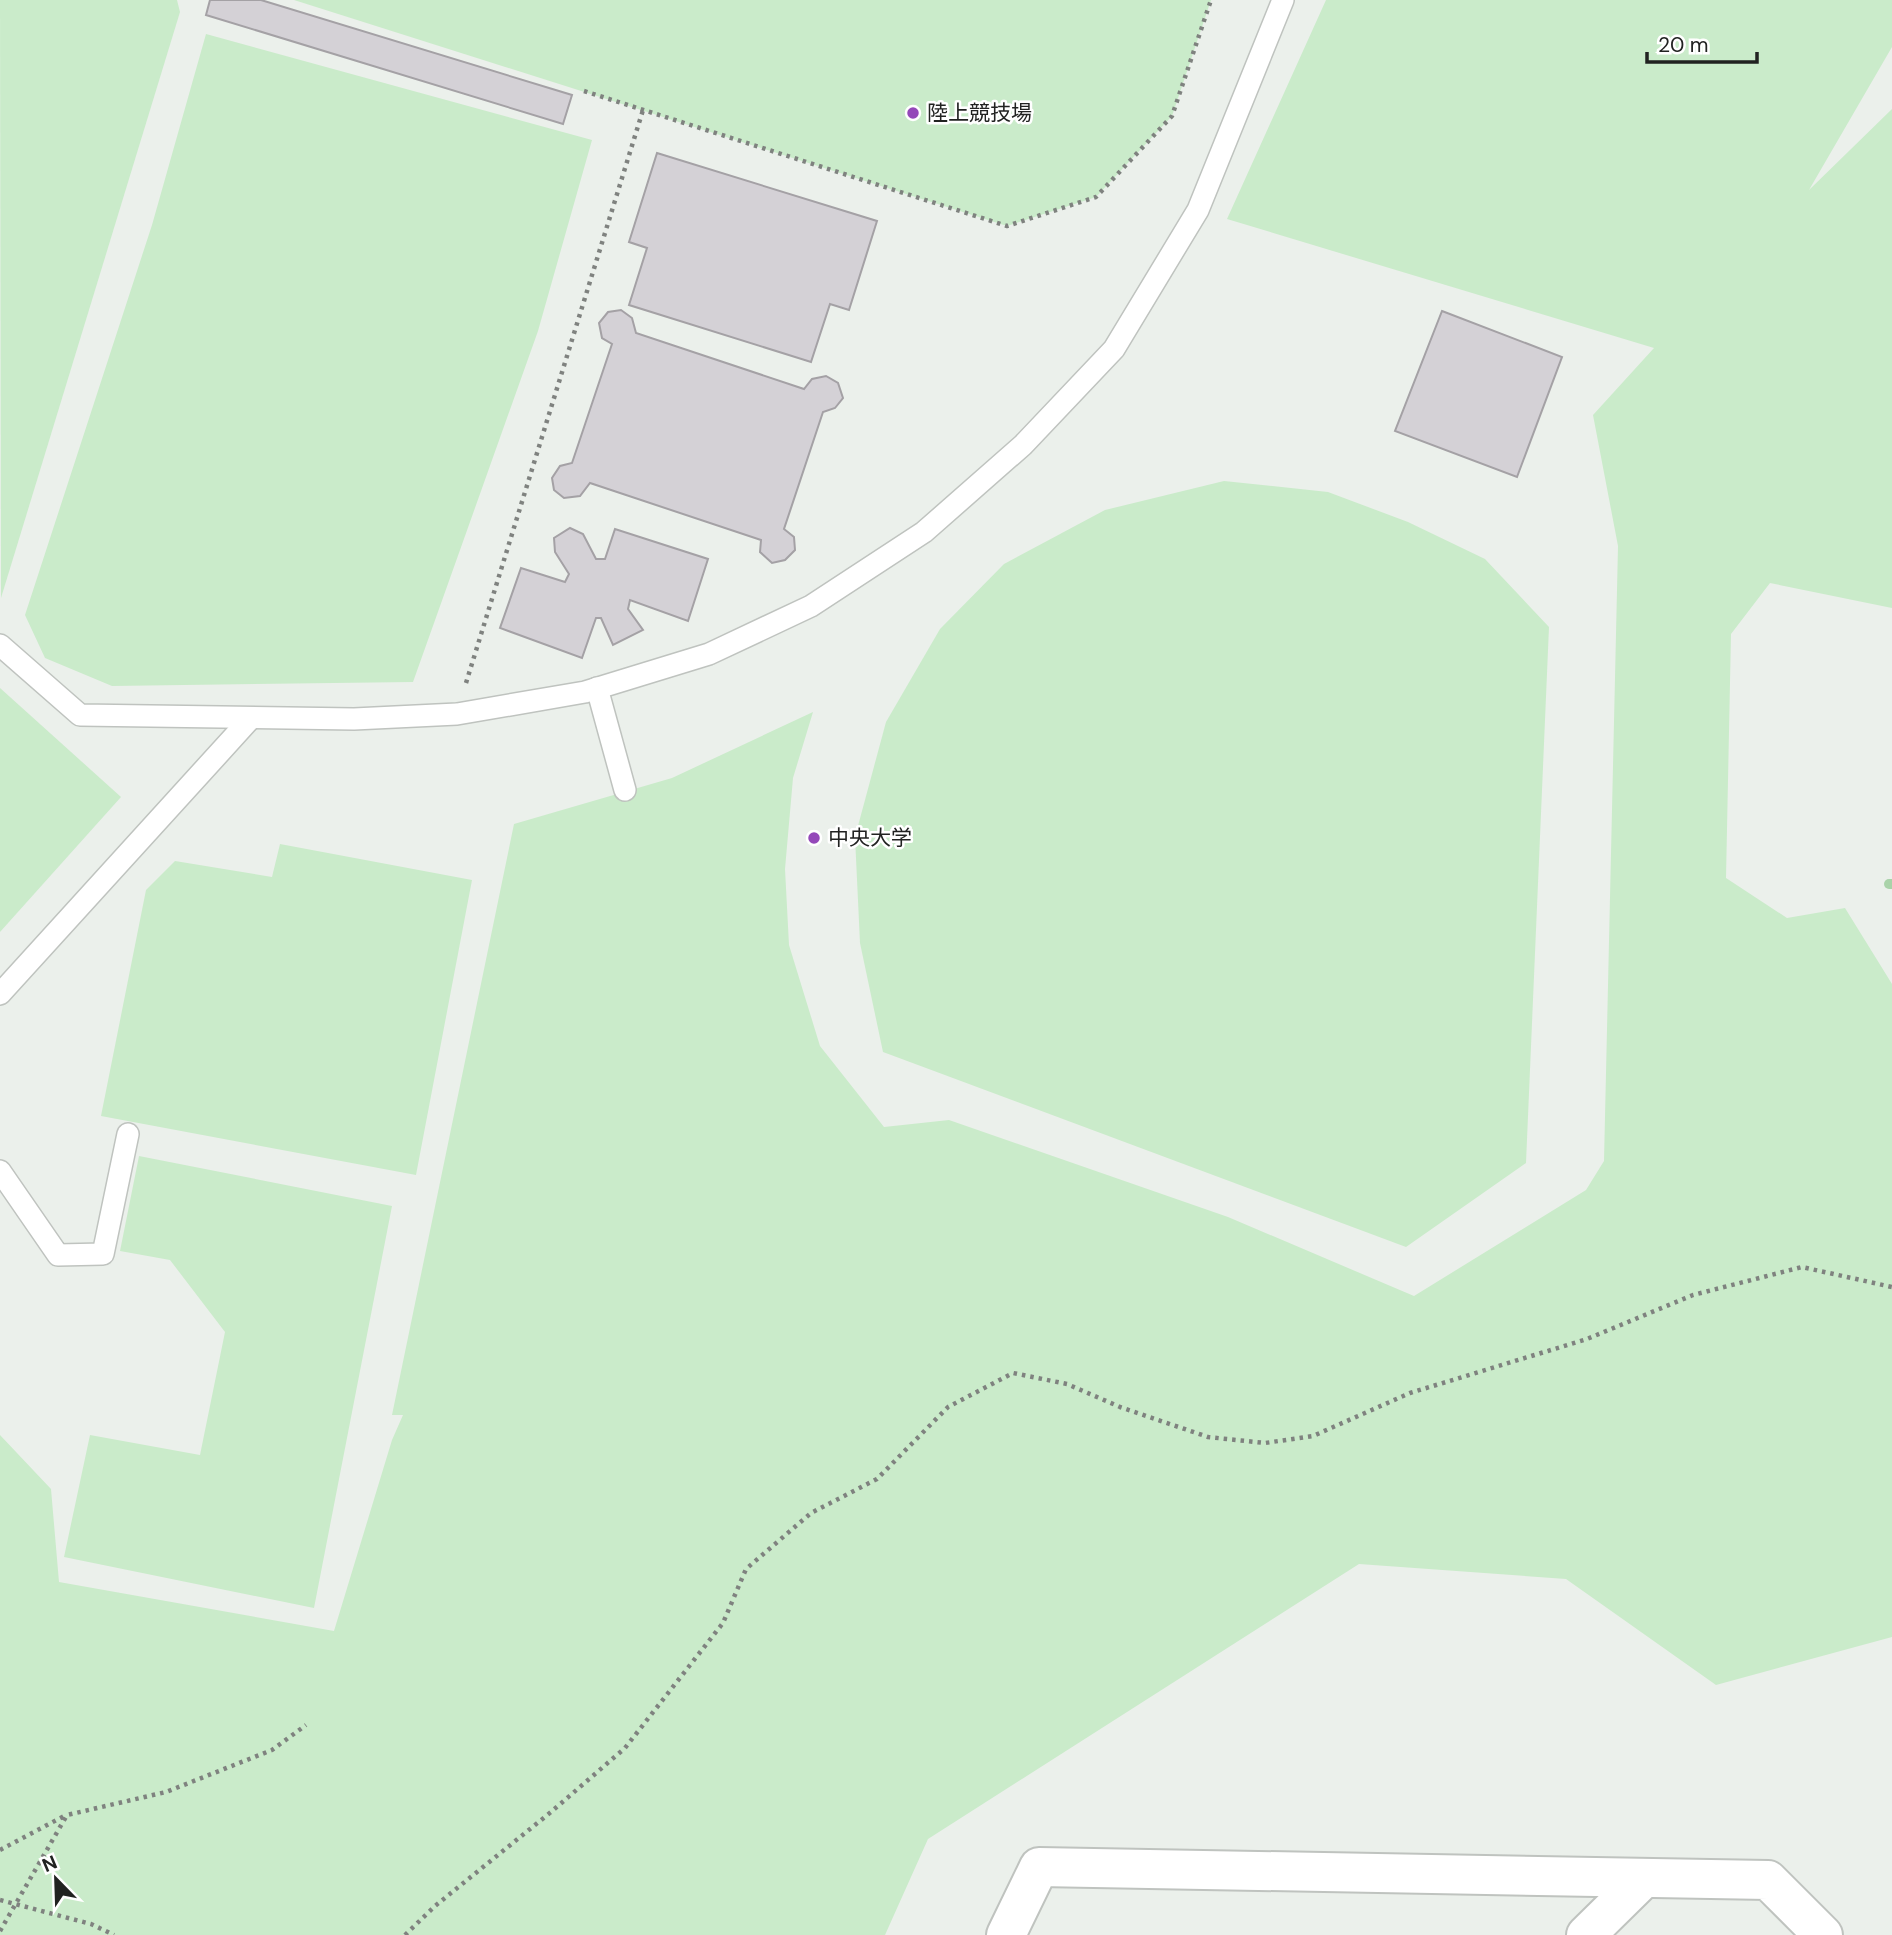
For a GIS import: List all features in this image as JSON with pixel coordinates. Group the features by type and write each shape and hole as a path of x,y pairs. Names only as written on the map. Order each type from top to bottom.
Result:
{"street":[{"path":"1006,1935 1039,1867 1768,1880 1823,1935"},
{"path":"1586,1935 1644,1878"}],"lane":[{"path":"0,645 80,715 355,719 457,714 597,688 709,654 811,606 924,532 1023,445 1114,349 1198,210 1283,0"},
{"path":"597,688 625,790"},
{"path":"0,994 250,718"},
{"path":"0,1171 58,1255 103,1254 128,1135"}],"path":[{"path":"584,91 1007,226 1096,197 1172,116 1212,0"},
{"path":"457,714 643,110"},
{"path":"405,1935 435,1906 625,1748 723,1623 746,1569 811,1513 877,1479 948,1407 1013,1373 1067,1384 1120,1407 1208,1437 1265,1443 1313,1436 1409,1393 1587,1339 1693,1295 1802,1267 1892,1287"},
{"path":"0,1850 67,1815 166,1792 272,1750 306,1725"},
{"path":"0,1931 67,1815"},
{"path":"0,1900 91,1924 114,1935"}],"green space":[{"path":"0,0 177,0 180,12 1,598"},
{"name":"陸上競技場","path":"294,0 1211,0 1172,116 1096,197 1007,226"},
{"path":"1326,0 1892,0 1892,47 1809,190 1892,109 1892,608 1770,583 1731,634 1726,878 1787,918 1845,908 1892,984 1892,1637 1716,1685 1566,1579 1359,1564 928,1839 885,1935 0,1935 0,1435 51,1489 59,1582 334,1631 392,1440 403,1415 392,1415 514,824 672,778 813,712 793,778 785,869 789,945 820,1046 884,1127 949,1120 1228,1217 1414,1296 1586,1190 1604,1161 1618,546 1593,415 1654,348 1227,219"},
{"path":"206,34 592,140 538,331 413,682 112,686 45,658 25,615 152,225"},
{"path":"1224,481 1328,492 1408,522 1485,559 1549,627 1526,1163 1406,1247 883,1052 860,943 855,837 886,722 940,629 1004,564 1105,510"},
{"path":"0,688 121,797 0,932"},
{"path":"280,844 472,880 416,1175 101,1116 146,890 175,861 272,877"},
{"path":"139,1156 392,1206 314,1608 64,1557 90,1435 200,1455 225,1332 170,1260 120,1251"}],"building":[{"path":"210,0 261,0 572,95 563,124 206,15"},
{"path":"657,153 877,221 849,310 830,304 811,362 629,305 647,248 629,242"},
{"path":"621,310 632,318 636,333 804,389 812,379 826,376 838,383 843,398 835,408 823,412 784,529 794,537 795,550 785,560 772,563 760,552 761,540 590,483 580,496 564,498 554,490 552,478 560,466 572,463 612,344 602,338 599,323 608,312"},
{"path":"1442,311 1562,357 1517,477 1395,431"},
{"path":"570,528 583,534 596,559 605,559 615,529 708,559 688,621 630,600 628,609 643,630 613,645 601,618 596,618 582,658 500,628 521,568 565,582 569,574 555,552 554,538"}],"place":[{"name":"陸上競技場","path":"913,113"},
{"name":"中央大学","path":"814,838"}]}
